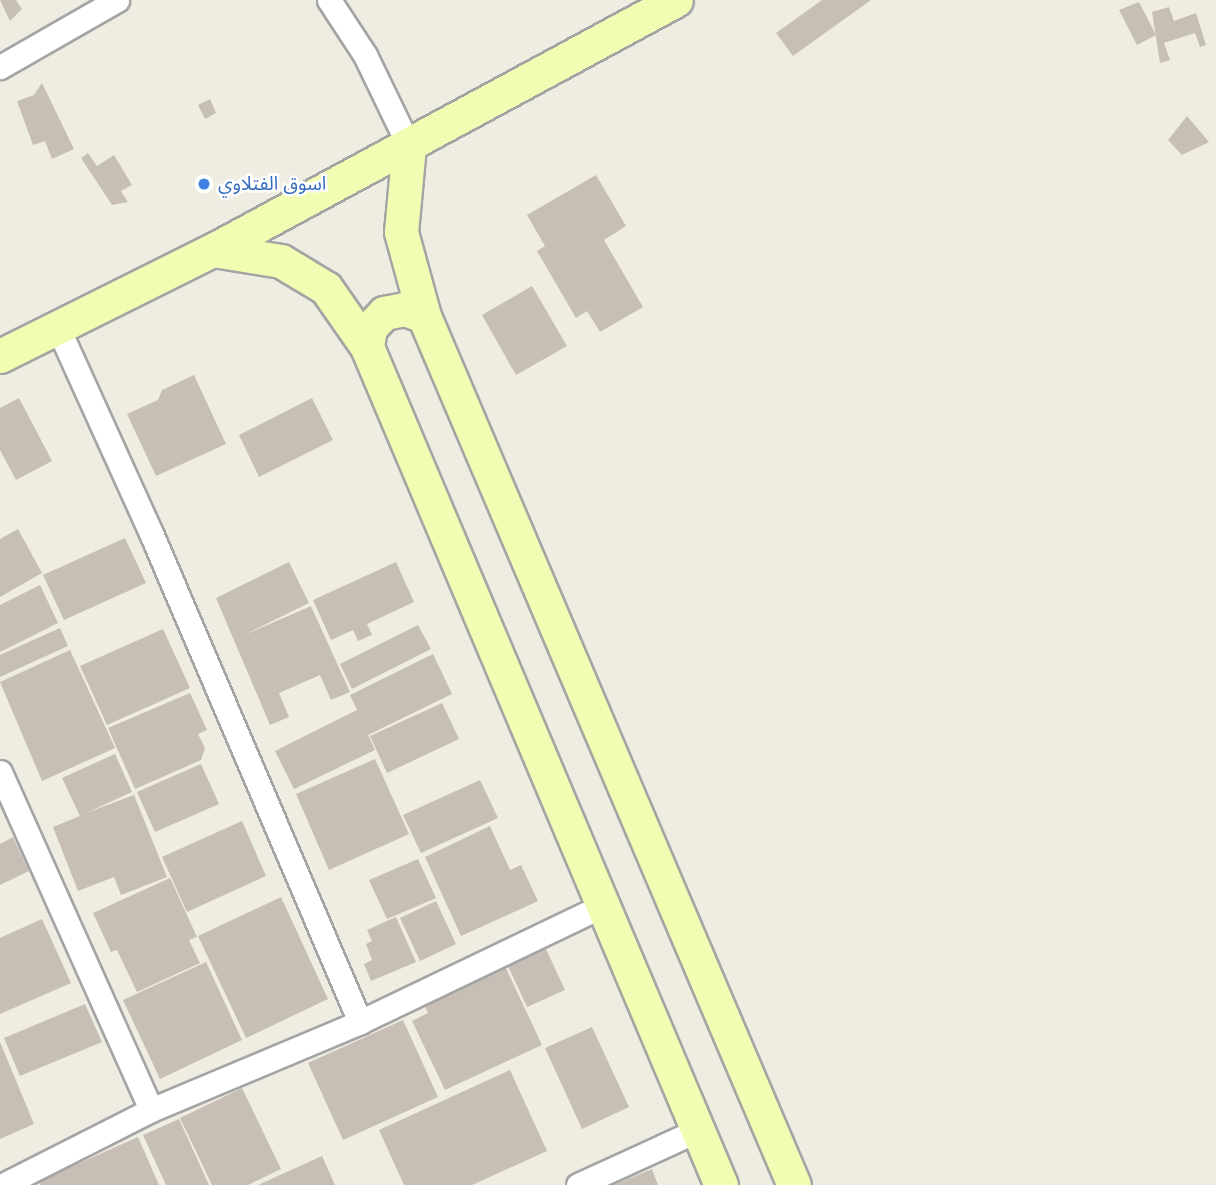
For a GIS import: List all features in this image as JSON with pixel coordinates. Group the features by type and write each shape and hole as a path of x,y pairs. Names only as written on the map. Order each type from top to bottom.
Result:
{"street":[{"path":"0,67 117,0"},
{"path":"329,0 365,55 409,146 401,232 424,316 794,1185"},
{"path":"0,356 214,250 676,0"},
{"path":"214,250 281,261 326,288 367,347 721,1185"},
{"path":"367,347 370,328 384,313 404,309 424,316"},
{"path":"58,328 206,658 359,1022"},
{"path":"0,772 150,1110"},
{"path":"3,1185 150,1110 359,1022 603,906"},
{"path":"578,1185 698,1130"}],"building":[{"path":"0,0 16,0 22,9 10,21"},
{"path":"822,0 871,0 793,56 776,33"},
{"path":"1139,2 1156,35 1137,45 1119,10"},
{"path":"1169,7 1174,21 1196,13 1206,45 1200,47 1195,33 1164,43 1170,60 1160,63 1152,12"},
{"path":"42,83 74,149 52,159 45,141 33,145 17,101 34,95"},
{"path":"210,99 216,113 205,119 198,105"},
{"path":"1187,116 1209,142 1182,155 1168,140"},
{"path":"88,153 97,166 114,155 132,185 121,191 128,202 112,205 81,158"},
{"path":"596,175 626,226 604,240 643,307 600,332 587,311 576,318 537,251 545,246 527,215"},
{"path":"532,286 567,346 516,375 482,315"},
{"path":"194,375 226,444 156,476 127,414 158,400 162,390"},
{"path":"19,398 52,461 16,480 0,450 0,408"},
{"path":"312,398 333,440 259,477 239,435"},
{"path":"18,529 42,573 0,597 0,539"},
{"path":"125,538 146,583 64,620 43,575"},
{"path":"289,562 309,603 244,635 311,606 350,692 331,700 320,675 279,693 289,717 270,725 216,598"},
{"path":"396,562 414,602 367,624 372,635 358,641 353,630 331,640 313,600"},
{"path":"40,585 58,623 0,652 0,605"},
{"path":"418,625 431,649 352,689 340,664"},
{"path":"60,628 68,646 0,677 0,655"},
{"path":"163,629 190,688 107,725 80,666"},
{"path":"70,650 115,748 42,781 0,682"},
{"path":"433,654 452,694 368,735 375,750 294,789 275,751 357,710 350,695"},
{"path":"190,693 207,730 198,734 205,748 201,760 135,789 108,728"},
{"path":"442,703 459,739 387,773 370,736"},
{"path":"115,754 132,792 86,813 134,795 167,877 121,895 114,877 78,891 53,827 80,816 62,778"},
{"path":"375,759 409,834 329,870 296,794"},
{"path":"201,764 219,804 155,832 137,792"},
{"path":"480,780 498,818 421,853 403,815"},
{"path":"242,821 266,876 187,912 162,857"},
{"path":"490,826 510,870 521,865 538,901 461,936 425,857"},
{"path":"13,837 29,871 0,885 0,844"},
{"path":"418,859 436,898 387,919 369,880"},
{"path":"170,878 197,937 189,940 200,963 137,992 117,950 111,952 93,913"},
{"path":"281,897 328,999 246,1038 198,936"},
{"path":"436,901 456,944 420,961 400,918"},
{"path":"396,917 416,962 371,981 364,964 372,960 366,944 372,941 367,930"},
{"path":"42,919 71,983 0,1014 0,938"},
{"path":"546,949 565,990 527,1007 508,966"},
{"path":"206,962 242,1040 160,1079 123,1000"},
{"path":"505,966 542,1045 445,1090 412,1021 428,1013 424,1004"},
{"path":"85,1004 102,1042 20,1076 4,1038"},
{"path":"403,1020 438,1097 343,1140 308,1063"},
{"path":"592,1027 629,1107 582,1129 545,1048"},
{"path":"0,1042 34,1124 0,1139"},
{"path":"510,1070 547,1151 472,1185 404,1185 379,1130"},
{"path":"242,1088 281,1169 248,1185 212,1185 180,1118"},
{"path":"179,1119 209,1185 166,1185 143,1135"},
{"path":"138,1137 159,1185 40,1185 39,1181"},
{"path":"322,1156 335,1185 258,1185"},
{"path":"652,1169 658,1185 613,1185"}],"place":[{"name":"اسوق الفتلاوي","path":"204,184"}]}
